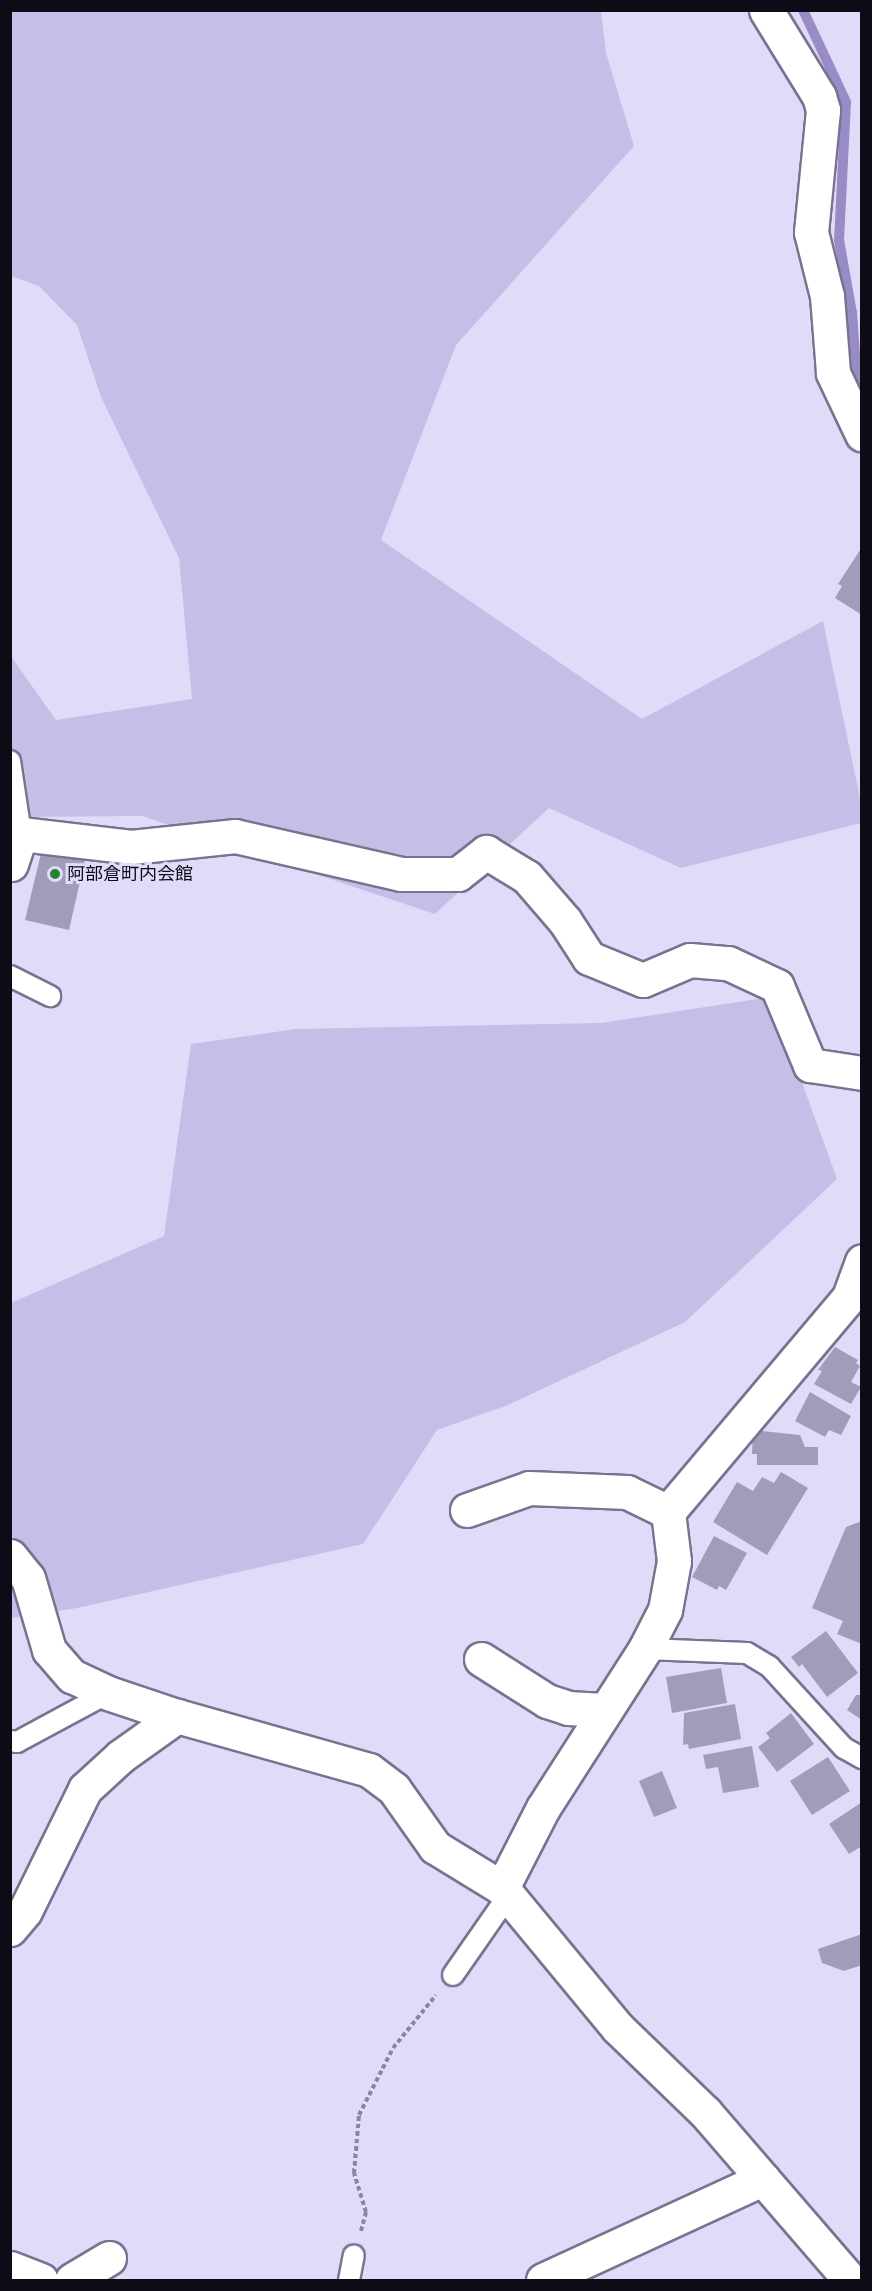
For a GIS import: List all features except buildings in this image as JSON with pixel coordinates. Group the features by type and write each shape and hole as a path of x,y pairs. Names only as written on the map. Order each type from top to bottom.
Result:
{"street":[{"path":"766,10 819,96 823,110 811,232 827,296 833,373 861,434"},
{"path":"10,871 21,834 131,847 235,836 400,874 458,874 486,852 527,877 565,921 589,958 643,980 690,960 728,963 777,986 810,1065 861,1073"},
{"path":"505,1892 543,1808 645,1649 665,1610 674,1561 668,1512 849,1297 861,1261"},
{"path":"467,1510 529,1488 627,1492 668,1512"},
{"path":"10,1556 28,1578 49,1650 72,1676 108,1693 177,1716 369,1770 394,1789 435,1846 505,1892 618,2028 705,2112 850,2280"},
{"path":"481,1659 547,1701 568,1708 604,1710"},
{"path":"10,1929 25,1911 85,1789 121,1755 177,1716"},
{"path":"543,2280 763,2179"},
{"path":"72,2280 109,2258"},
{"path":"10,2268 41,2280"}],"lane":[{"path":"10,761 21,834"},
{"path":"10,976 50,996"},
{"path":"645,1649 747,1653 769,1666 844,1748 861,1758"},
{"path":"10,1741 17,1742 108,1693"},
{"path":"453,1974 505,1892"},
{"path":"350,2280 354,2255"}],"path":[{"path":"354,2255 366,2212 354,2173 359,2115 393,2048 453,1974"}],"shaded area":[{"path":"11,11 601,11 606,53 634,146 456,345 381,540 642,719 823,621 861,803 861,823 681,868 549,808 435,914 142,816 11,817 10,655 56,720 192,699 179,558 101,397 77,325 39,286 11,276"},
{"path":"771,997 837,1179 685,1322 508,1405 437,1430 363,1544 77,1608 11,1618 11,1303 164,1236 191,1044 296,1029 601,1023"}],"waterway":[{"path":"803,10 846,102 839,240 852,313 856,369 862,380"}],"place":[{"name":"阿部倉町内会館","path":"55,874"}]}
